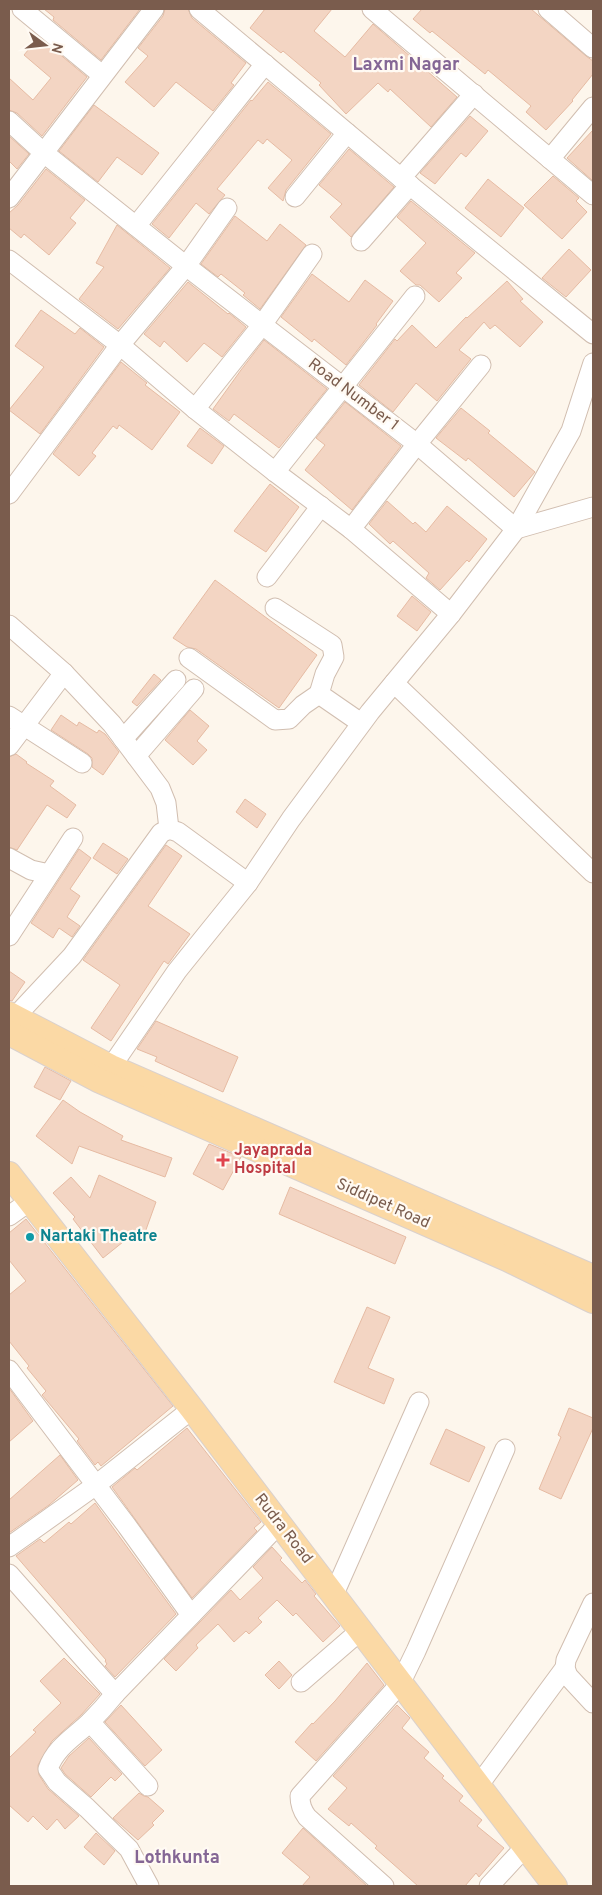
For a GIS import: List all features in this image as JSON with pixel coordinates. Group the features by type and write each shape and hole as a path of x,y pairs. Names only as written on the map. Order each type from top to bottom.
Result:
{"main road":[{"name":"Siddipet Road","path":"11,1021 111,1067 593,1277"},
{"name":"Siddipet Road","path":"11,1021 98,1080 507,1259 593,1301"},
{"name":"Rudra Road","path":"9,1174 334,1594 400,1684 555,1886"}],"street":[{"path":"22,9 102,75"},
{"path":"9,198 15,175 44,152 154,9"},
{"path":"198,9 347,134 593,334"},
{"path":"372,9 593,195"},
{"path":"548,9 593,48"},
{"path":"136,226 265,64"},
{"path":"361,241 474,94"},
{"path":"550,160 593,107"},
{"name":"Road Number 1","path":"9,121 44,152 186,266 417,444 516,529"},
{"path":"295,197 347,134"},
{"path":"9,494 120,345 186,266 227,208"},
{"path":"195,409 262,325 312,254"},
{"path":"9,260 120,345 195,409 275,472 351,529 451,614"},
{"path":"275,472 414,296"},
{"path":"111,1067 177,972 248,883 291,819 361,723 451,614 516,529 572,431 593,363"},
{"path":"351,529 481,365"},
{"path":"267,577 320,506"},
{"path":"516,529 593,507"},
{"path":"189,658 275,720 288,718 319,694 325,674 334,657 332,645 275,608"},
{"path":"9,625 64,673 112,724 160,788 166,803 169,829"},
{"path":"9,746 17,721 64,673"},
{"path":"123,739 176,680"},
{"path":"394,683 593,873"},
{"path":"136,756 194,689"},
{"path":"319,694 361,723"},
{"path":"17,721 82,763"},
{"path":"11,1021 72,956 161,833 169,829 178,832 248,883"},
{"path":"9,936 73,838"},
{"path":"9,858 31,870 49,874"},
{"path":"9,1216 30,1201"},
{"path":"9,1370 191,1615"},
{"path":"334,1594 419,1402"},
{"path":"9,1547 96,1485 192,1409"},
{"path":"384,1886 307,1817 302,1810 300,1796 400,1684 505,1449"},
{"path":"149,1886 128,1849 87,1808 57,1782 48,1769 50,1761 62,1746 90,1722 279,1524"},
{"path":"9,1574 115,1694"},
{"path":"593,1603 566,1660 565,1668 568,1676 593,1703"},
{"path":"301,1682 361,1630"},
{"path":"478,1786 565,1668"},
{"path":"90,1722 148,1786"},
{"path":"489,1886 525,1847"}],"building":[{"path":"44,9 140,9 101,60 53,20 54,17"},
{"path":"165,9 188,9 192,18 246,63 231,83 234,85 213,111 176,82 154,107 125,82 148,56 138,48 163,16"},
{"path":"265,9 332,9 314,31 345,57 373,24 457,97 431,127 390,89 388,92 378,83 346,114 319,85 321,83 283,51 281,53 250,28"},
{"path":"422,9 531,9 593,61 593,74 573,101 546,130 526,112 531,106 488,70 485,74 432,31 430,33 413,19"},
{"path":"39,37 87,77 42,136 17,113 9,110 9,78 33,100 51,78 24,55"},
{"path":"268,82 331,134 286,190 283,201 268,188 292,160 267,139 263,144 258,140 217,189 225,195 209,214 196,203 169,238 152,224 251,100"},
{"path":"94,105 159,153 142,175 117,157 98,182 59,151"},
{"path":"470,116 488,131 466,157 461,153 435,184 420,173"},
{"path":"593,130 593,181 567,158"},
{"path":"9,136 29,154 17,169 9,161"},
{"path":"349,149 394,187 351,237 330,217 342,204 319,185"},
{"path":"46,169 85,200 70,218 76,223 49,255 24,234 21,238 9,228 9,213 18,205"},
{"path":"553,176 579,198 576,201 587,212 562,239 524,205"},
{"path":"488,179 524,208 501,237 465,208"},
{"path":"411,201 475,253 456,273 462,278 439,302 400,271 426,243 397,217"},
{"path":"235,216 267,241 280,224 306,245 260,309 243,295 245,293 221,274 218,277 201,264"},
{"path":"117,225 170,268 118,329 79,299 104,267 96,263"},
{"path":"569,249 591,270 566,297 542,278"},
{"path":"312,274 349,302 365,280 393,301 346,365 314,339 312,342 281,317"},
{"path":"507,281 523,299 520,301 543,322 520,347 495,325 490,329 484,322 459,350 471,359 437,401 416,383 393,412 359,385 395,339 397,341 412,325 436,348 466,317"},
{"path":"188,282 246,327 222,357 204,343 187,362 164,341 160,347 144,334"},
{"path":"41,310 75,334 80,328 104,347 40,434 9,410 44,367 15,346"},
{"path":"264,340 327,389 279,448 234,414 229,421 213,409"},
{"path":"121,362 147,383 145,385 180,412 152,450 119,425 117,429 113,426 92,453 96,456 79,476 53,454"},
{"path":"345,402 401,446 352,510 305,470 325,445 316,438"},
{"path":"461,408 490,431 488,433 535,472 514,497 468,458 466,461 436,438"},
{"path":"200,428 224,446 212,464 187,446"},
{"path":"270,484 299,507 266,552 234,531"},
{"path":"387,501 413,524 415,522 426,532 447,506 487,539 469,562 467,560 440,590 426,578 429,573 393,541 390,544 369,524"},
{"path":"215,580 317,655 279,708 196,649 187,647 173,638"},
{"path":"412,596 431,612 417,631 397,616"},
{"path":"154,674 161,680 137,706 132,702"},
{"path":"190,710 209,726 197,741 207,750 193,765 165,740"},
{"path":"61,715 77,726 79,722 97,733 99,730 105,734 119,752 103,775 92,767 92,758 88,754 51,730"},
{"path":"16,754 26,763 54,781 50,786 76,805 67,818 47,805 17,850 9,847 9,757"},
{"path":"245,799 266,814 257,828 236,812"},
{"path":"103,843 128,859 117,874 93,858"},
{"path":"166,845 182,856 148,906 190,934 168,964 164,961 111,1041 91,1028 120,985 83,960"},
{"path":"79,849 91,858 70,889 80,896 67,917 80,926 72,937 59,928 53,938 31,923"},
{"path":"9,971 25,982 12,1001 9,1000"},
{"path":"156,1021 238,1057 223,1092 155,1061 157,1057 137,1049"},
{"path":"45,1067 71,1081 60,1100 34,1087"},
{"path":"63,1100 80,1112 123,1136 121,1140 172,1158 165,1177 79,1146 72,1164 36,1136"},
{"path":"209,1144 241,1157 223,1190 193,1174"},
{"path":"99,1175 156,1202 143,1238 133,1234 103,1258 73,1219 75,1217 53,1193 71,1177 90,1198"},
{"path":"290,1187 406,1237 395,1264 279,1214"},
{"path":"26,1219 173,1406 101,1466 98,1462 95,1465 77,1441 79,1439 42,1395 46,1391 27,1368 29,1366 9,1341 9,1295 26,1281 9,1260 9,1233"},
{"path":"367,1307 390,1317 368,1368 394,1379 384,1404 334,1382"},
{"path":"9,1388 33,1421 9,1442"},
{"path":"569,1408 593,1418 593,1428 561,1499 539,1489 561,1437 558,1435"},
{"path":"187,1428 261,1522 254,1528 257,1531 192,1598 112,1487 135,1468 137,1470"},
{"path":"446,1429 485,1447 469,1482 430,1464"},
{"path":"60,1455 78,1480 49,1505 9,1533 9,1500"},
{"path":"95,1503 176,1614 115,1677 105,1666 107,1664 106,1660 16,1556 40,1539 44,1543 69,1522 71,1524"},
{"path":"272,1547 282,1558 280,1560 302,1583 305,1580 316,1594 314,1596 340,1626 323,1642 296,1613 293,1616 277,1600 258,1618 262,1622 249,1634 246,1631 234,1642 218,1624 196,1645 198,1648 176,1671 164,1659 231,1590 240,1600 263,1578 253,1567"},
{"path":"64,1658 100,1694 81,1715 52,1741 38,1765 39,1775 48,1789 79,1816 65,1829 57,1819 47,1830 33,1816 28,1822 9,1805 9,1758 36,1732 33,1730 61,1703 40,1681"},
{"path":"279,1661 292,1675 279,1689 265,1675"},
{"path":"367,1663 384,1685 316,1761 295,1742 335,1701"},
{"path":"121,1705 162,1750 145,1766 105,1722"},
{"path":"397,1705 410,1718 402,1728 429,1752 424,1758 444,1776 442,1778 463,1796 459,1801 482,1820 477,1826 504,1848 479,1877 476,1873 465,1886 418,1886 375,1848 377,1846 351,1823 349,1826 328,1809 347,1788 333,1776"},
{"path":"89,1738 122,1774 115,1781 111,1777 91,1797 65,1774 61,1768 69,1756"},
{"path":"139,1793 148,1797 164,1811 152,1823 154,1825 138,1840 113,1818"},
{"path":"303,1828 367,1886 302,1886 310,1877 282,1853"},
{"path":"96,1833 115,1851 104,1865 84,1847"}],"place":[{"name":"Jayaprada Hospital","path":"223,1160"},
{"name":"Nartaki Theatre","path":"30,1237"}],"district":[{"name":"Laxmi Nagar","path":"406,65"},
{"name":"Lothkunta","path":"177,1858"}]}
